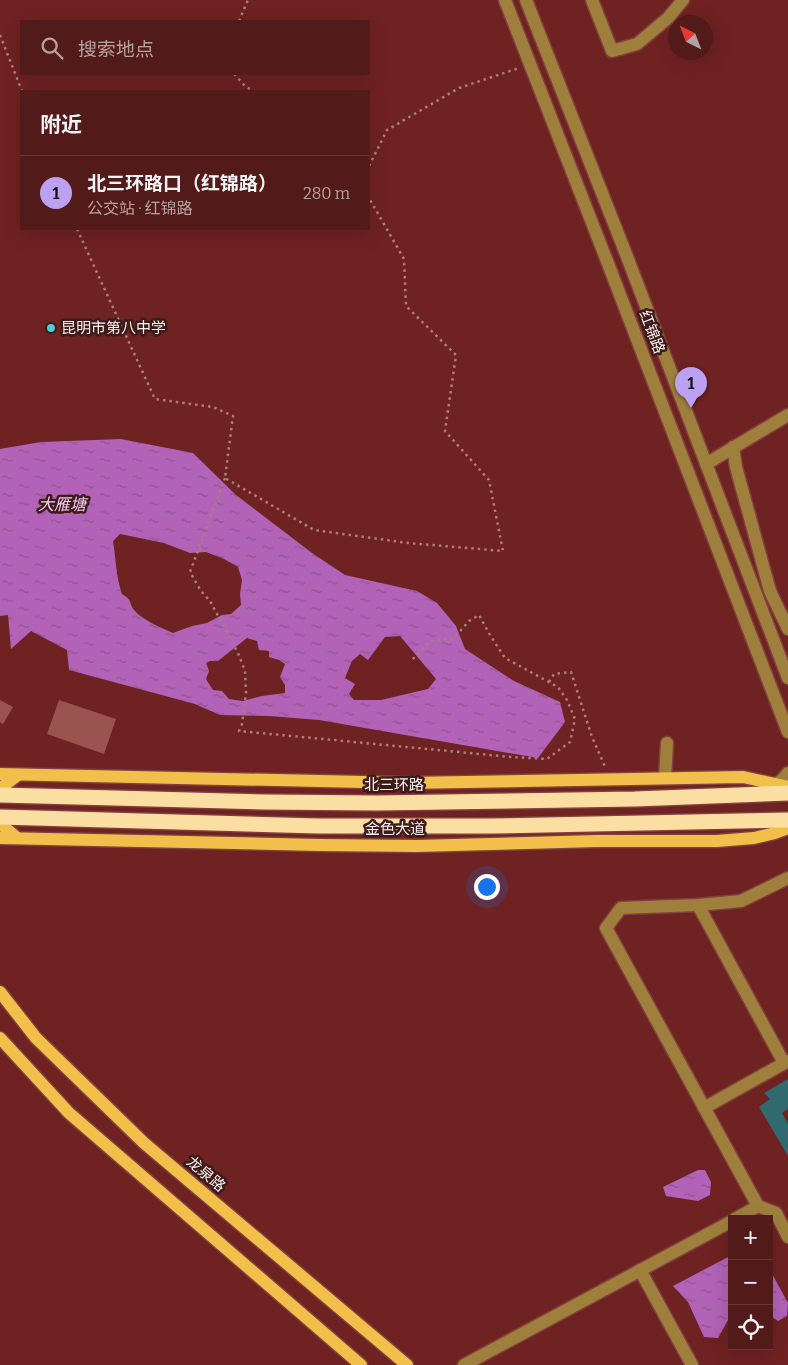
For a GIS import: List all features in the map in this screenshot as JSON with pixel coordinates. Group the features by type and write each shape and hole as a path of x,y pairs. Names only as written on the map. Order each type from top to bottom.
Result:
{"highway":[{"name":"北三环路","path":"0,794 266,802 378,803 753,795 784,788"},
{"path":"0,819 318,826 492,826 788,820"}],"main road":[{"path":"0,774 407,783 743,777 784,788"},
{"path":"0,794 2,787 18,775"},
{"path":"0,819 2,825 17,838"},
{"name":"金色大道","path":"0,838 319,846 417,846 717,841 754,838 788,828"},
{"name":"龙泉路","path":"0,992 36,1038 144,1143 407,1365"},
{"path":"0,1038 69,1113 361,1365"}],"street":[{"name":"红锦路","path":"505,0 611,270 788,732"},
{"name":"红锦路","path":"526,0 626,254 788,678"},
{"path":"592,0 612,51 637,44 668,18 683,0"},
{"path":"706,464 788,415"},
{"path":"733,447 738,476 770,591 788,629"},
{"path":"665,778 667,743"},
{"path":"784,788 788,774"},
{"path":"788,878 741,901 621,908 606,928 758,1206 776,1214 788,1237"},
{"path":"698,905 786,1062 704,1108"},
{"path":"742,1215 758,1206"},
{"path":"464,1365 728,1223"},
{"path":"640,1270 692,1365"}],"path":[{"path":"239,20 248,0"},
{"path":"0,35 22,90"},
{"path":"370,164 386,130 459,88 530,64"},
{"path":"235,75 246,87 252,90"},
{"path":"225,478 314,530 408,543 503,552 489,480 445,431 456,355 406,306 404,259 370,200"},
{"path":"77,230 155,399 213,407 233,416 225,478 190,572 201,591 210,600 238,653 245,671 246,693 242,724 239,731 547,759 570,742 575,719 567,700 558,687 505,658 479,616 469,621 454,638 430,641 410,662"},
{"path":"549,682 554,674 571,672 592,738 606,770"}],"shaded area":[{"path":"0,700 13,707 3,724 0,722"},
{"path":"59,700 116,719 104,754 47,734"}],"water":[{"name":"大雁塘","path":"121,439 193,453 236,495 312,553 345,575 417,591 437,603 456,626 465,649 514,681 560,702 565,722 538,758 319,720 220,715 195,704 69,670 67,650 31,631 11,649 8,615 0,616 0,449 41,442","holes":["120,534 164,543 190,553 206,552 238,567 242,580 241,605 231,614 222,615 207,623 173,633 147,620 134,610 129,600 122,594 120,588 113,541","400,636 436,679 428,689 381,700 354,700 349,694 355,684 345,678 352,661 360,654 368,660 385,637","247,638 257,641 259,650 269,651 269,657 285,664 280,677 285,685 285,693 243,701 229,699 222,691 213,690 206,679 209,671 206,663 218,661"]},
{"path":"698,1170 705,1170 711,1182 710,1195 698,1201 666,1196 663,1187"},
{"path":"728,1257 728,1320 718,1338 704,1337 688,1302 673,1286"},
{"path":"773,1275 788,1303 787,1316 778,1321 773,1318"}],"building":[{"path":"788,1079 788,1109 782,1113 788,1124 788,1156 759,1107 770,1099 764,1093"}],"place":[{"name":"昆明市第八中学","path":"51,328"},
{"name":"北三环路口（红锦路）","path":"691,408"}]}
